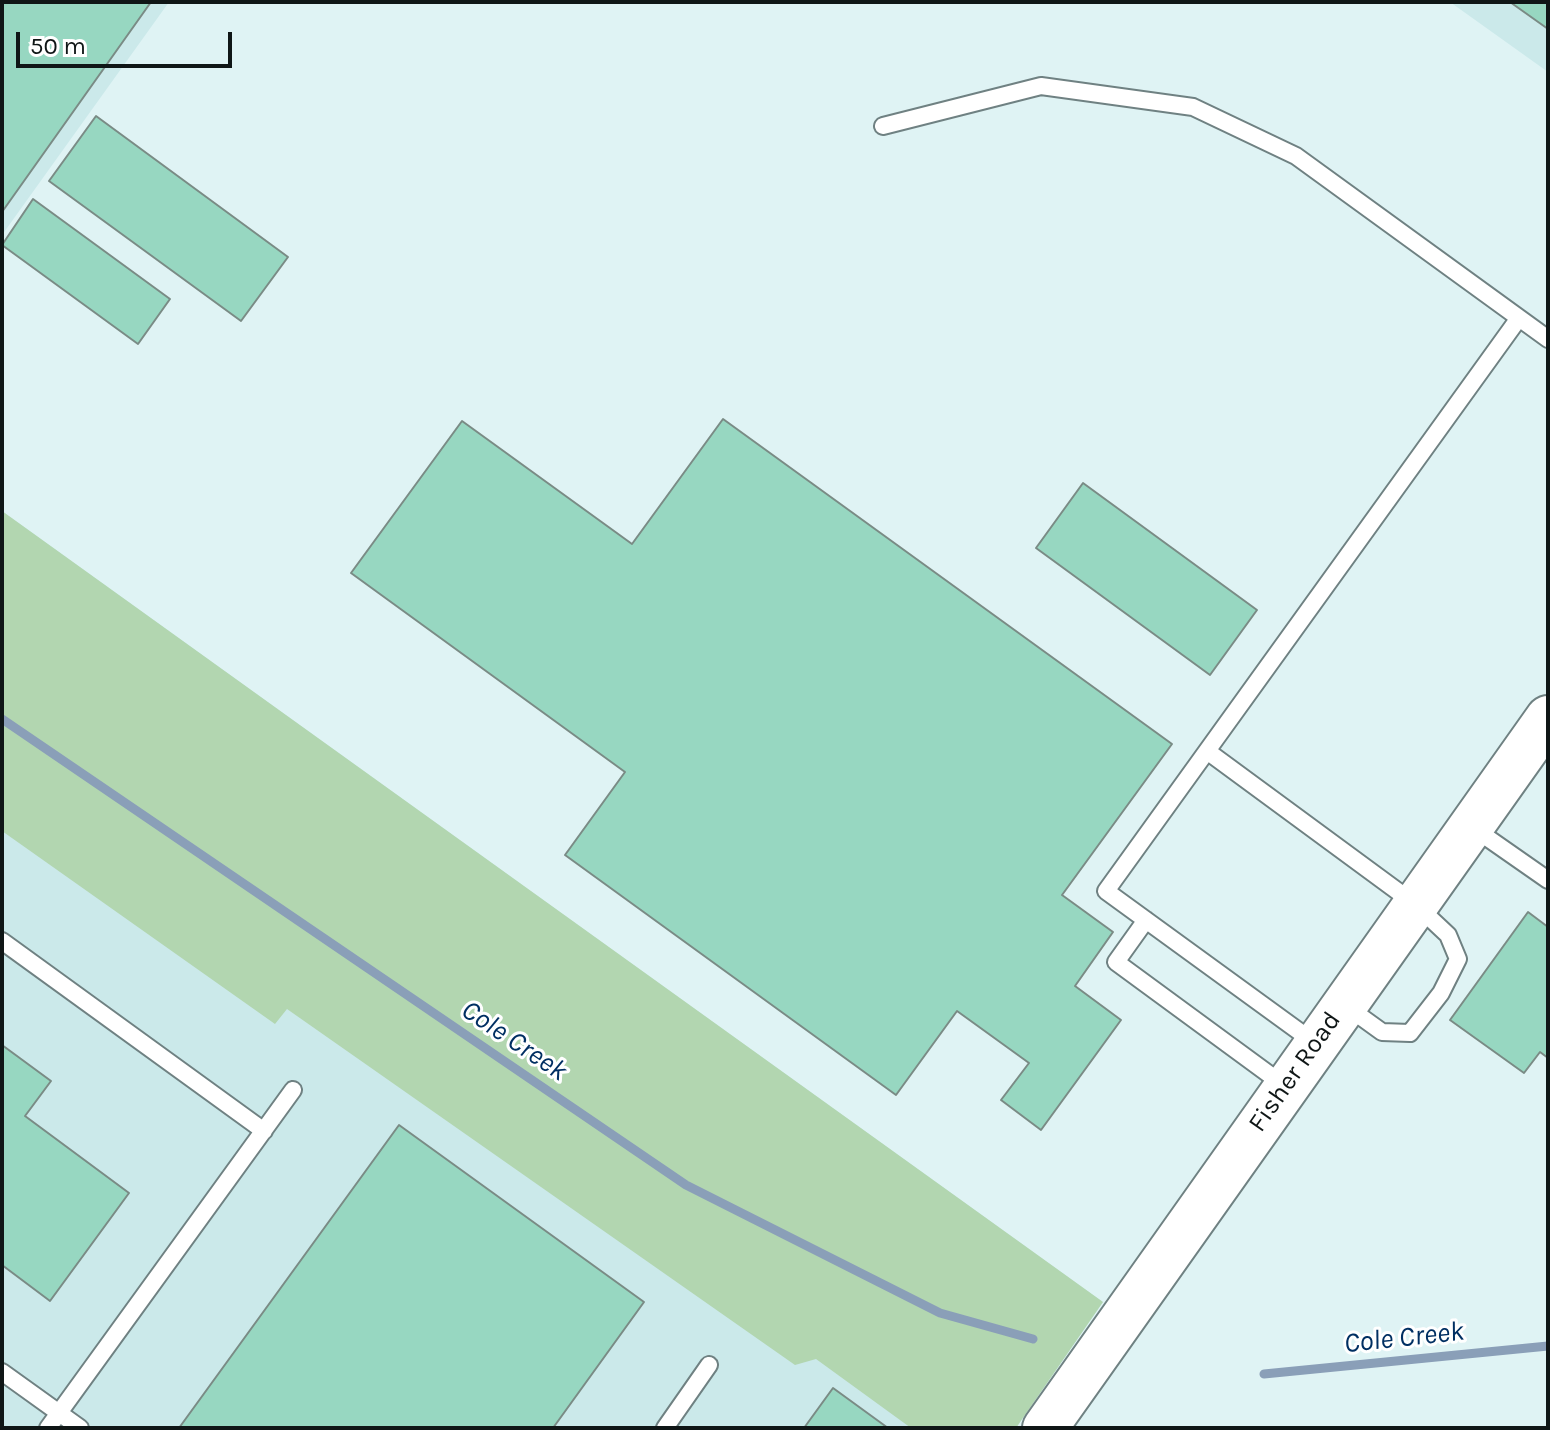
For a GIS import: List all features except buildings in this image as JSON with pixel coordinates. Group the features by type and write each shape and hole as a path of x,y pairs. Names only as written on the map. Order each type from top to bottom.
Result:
{"street":[{"name":"Fisher Road","path":"1045,1428 1548,718"}],"lane":[{"path":"883,126 1041,86 1193,107 1296,156 1548,339"},
{"path":"1315,1043 1106,891 1519,318"},
{"path":"1207,751 1415,904 1448,935 1458,959 1441,993 1410,1033 1382,1032 1343,1004"},
{"path":"1471,826 1548,880"},
{"path":"1146,920 1116,962 1285,1086"},
{"path":"2,941 264,1131"},
{"path":"48,1428 293,1090"},
{"path":"665,1428 709,1365"},
{"path":"2,1372 80,1428"}],"shaded area":[{"path":"2,2 169,2 2,235"},
{"path":"1450,2 1548,2 1548,72"},
{"path":"2,511 1103,1302 1016,1428 2,1428"}],"green space":[{"path":"2,511 1103,1302 1016,1428 911,1428 816,1359 795,1365 287,1009 275,1024 2,831"}],"waterway":[{"name":"Cole Creek","path":"2,719 686,1185 940,1313 1033,1339"},
{"name":"Cole Creek","path":"1264,1374 1548,1346"}]}
